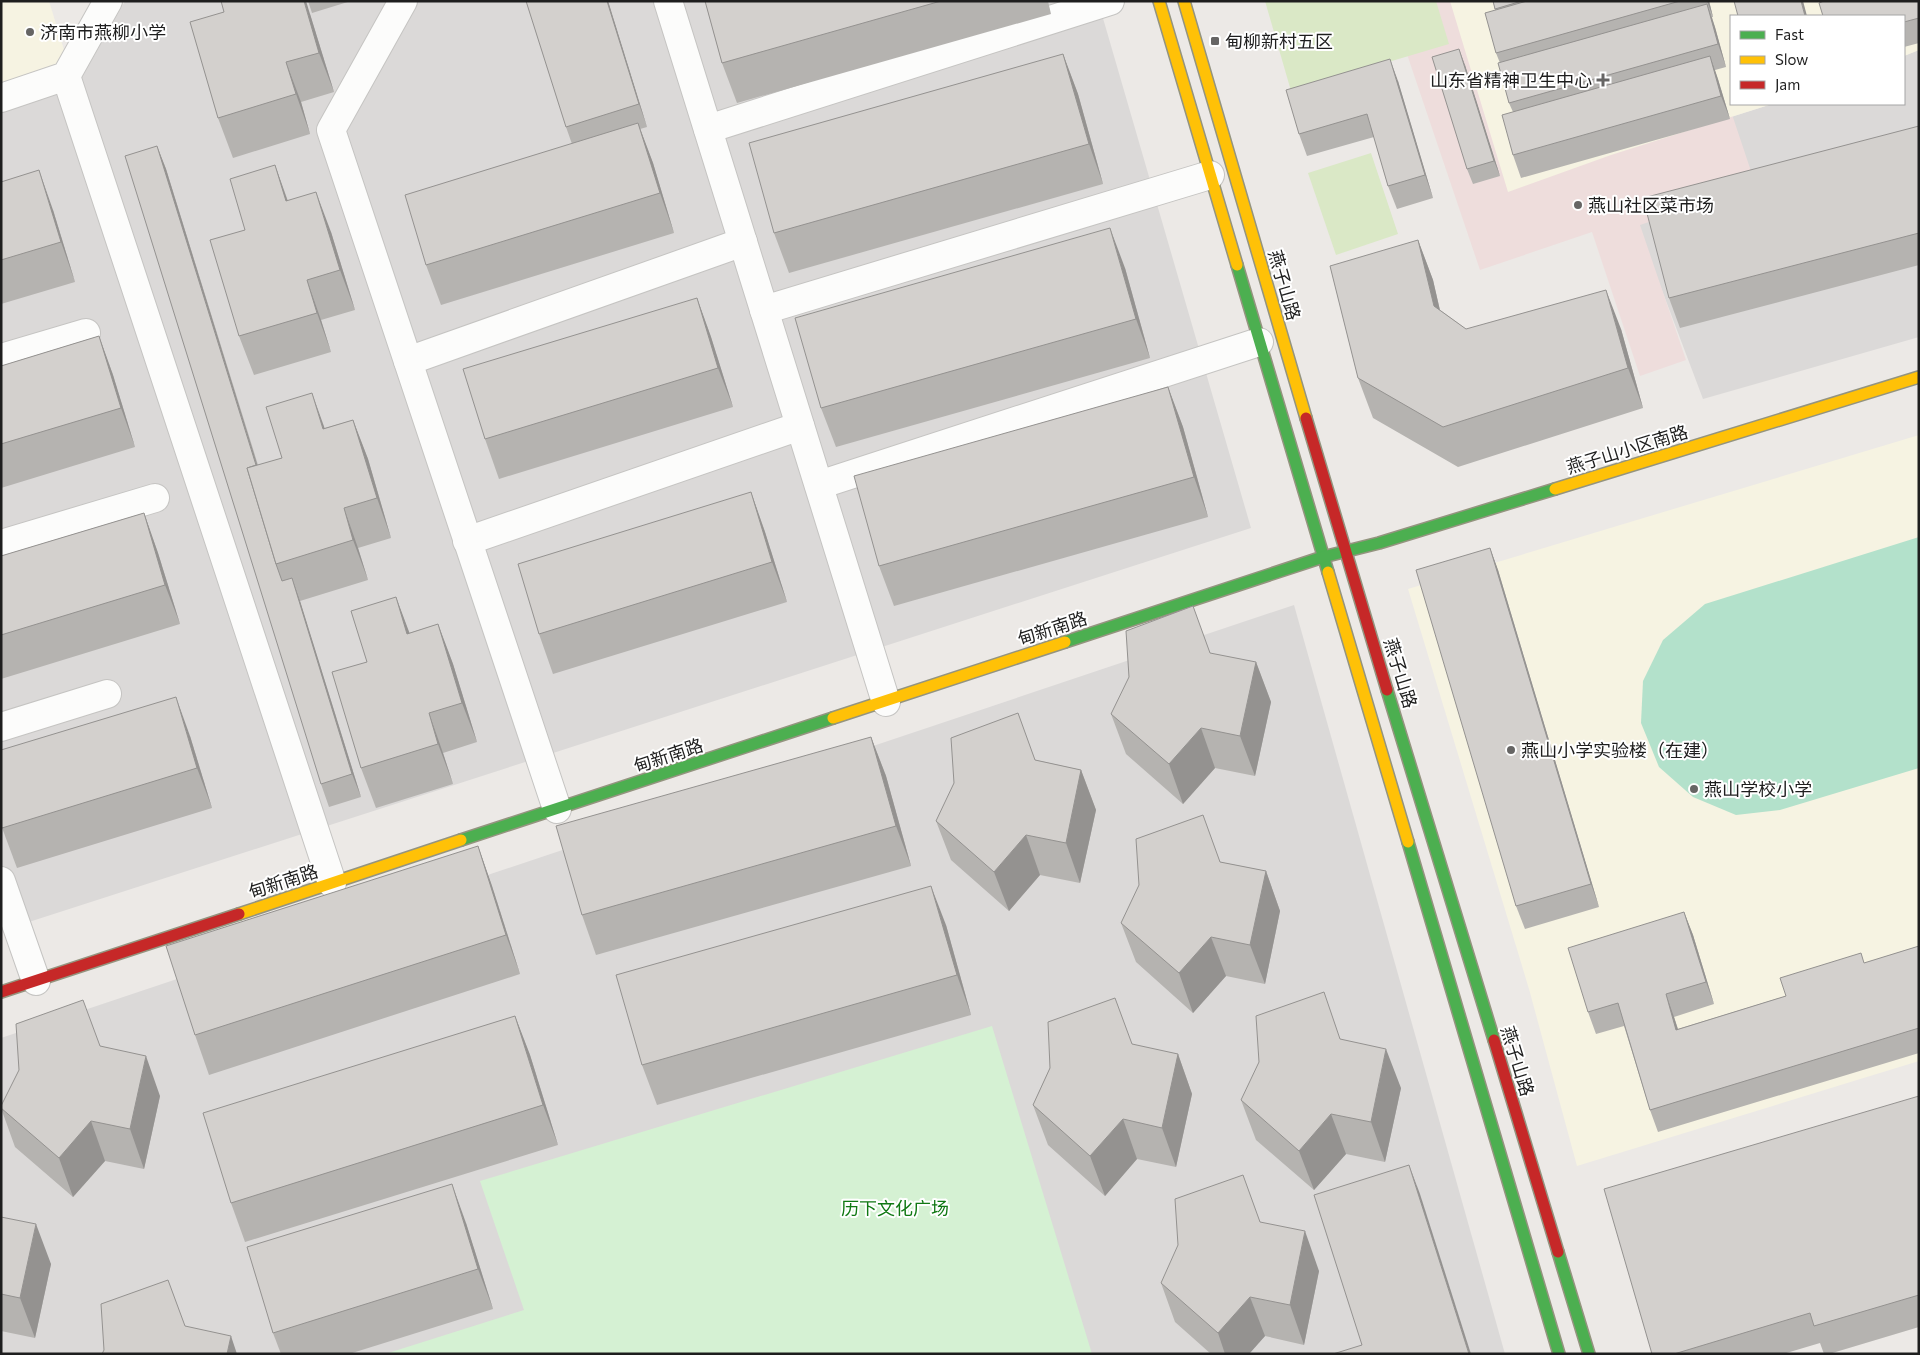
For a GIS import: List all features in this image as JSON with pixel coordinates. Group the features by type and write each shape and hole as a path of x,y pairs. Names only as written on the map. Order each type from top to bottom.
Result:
{"street":[{"path":"1,98 66,76 108,1"},
{"path":"403,1 331,130 557,809"},
{"path":"668,1 886,702"},
{"path":"708,129 1110,1"},
{"path":"1159,1 1559,1354"},
{"name":"燕子山路","path":"1184,1 1345,551 1589,1354"},
{"path":"66,76 332,883"},
{"path":"764,310 1210,175"},
{"path":"408,361 743,242"},
{"path":"1,358 86,333"},
{"path":"819,485 1259,342"},
{"name":"燕子山小区南路","path":"1345,551 1379,543 1919,377"},
{"path":"467,541 800,426"},
{"path":"1,544 155,498"},
{"name":"甸新南路","path":"1,992 1345,551"},
{"path":"1,727 107,694"},
{"path":"1,881 36,981"}],"shaded area":[{"name":"济南市燕柳小学","path":"1,1 49,1 68,63 1,84"},
{"path":"125,1 1098,1 1251,528 1,931 1,110 80,81"},
{"name":"燕山社区菜市场","path":"1389,1 1694,1 1756,186 1640,225 1686,360 1640,376 1592,232 1480,270"},
{"name":"山东省精神卫生中心","path":"1450,1 1919,1 1919,50 1905,56 1905,15 1730,15 1730,105 1769,105 1611,155 1508,192"},
{"path":"1919,50 1919,337 1703,399 1611,155 1769,105 1905,105 1905,56"},
{"name":"燕山学校小学","path":"1919,435 1919,1061 1577,1166 1529,989 1408,589"},
{"path":"1294,605 1505,1354 1,1354 1,1038"}],"green space":[{"path":"1265,1 1436,1 1449,44 1291,91"},
{"path":"1371,153 1398,234 1336,255 1308,173"},
{"path":"1919,537 1919,768 1780,810 1736,815 1693,797 1659,767 1641,723 1643,681 1663,640 1705,604"},
{"name":"历下文化广场","path":"992,1026 1092,1354 385,1354 524,1310 480,1181"}],"building":[{"path":"221,1 304,1 319,53 286,62 296,94 218,118 190,22 224,12"},
{"path":"526,1 607,1 639,104 566,127"},
{"path":"705,1 941,1 722,63"},
{"path":"1493,1 1522,1 1495,9"},
{"path":"1527,1 1680,1 1496,53 1485,13"},
{"path":"1734,1 1801,1 1805,15 1738,15"},
{"path":"1824,1 1919,1 1919,18 1905,22 1905,15 1823,15 1819,3"},
{"path":"1707,4 1718,44 1509,103 1498,63"},
{"path":"1459,49 1494,161 1467,169 1432,57"},
{"path":"1063,54 1089,144 774,233 749,143"},
{"path":"1710,56 1721,96 1513,155 1502,115"},
{"path":"1390,59 1425,175 1388,186 1367,114 1299,134 1286,90"},
{"path":"638,123 660,193 426,265 405,195"},
{"path":"1919,126 1919,233 1669,298 1643,198"},
{"path":"157,146 256,465 247,468 276,564 282,581 292,578 352,774 321,784 125,156"},
{"path":"275,165 286,201 316,192 340,270 307,280 317,313 239,336 210,240 245,230 230,179"},
{"path":"39,170 61,242 1,260 1,182"},
{"path":"1110,228 1136,319 821,408 795,318"},
{"path":"1418,240 1434,306 1466,329 1606,290 1628,368 1443,427 1358,378 1330,266"},
{"path":"697,298 718,368 485,439 463,369"},
{"path":"99,336 121,408 1,444 1,366"},
{"path":"1168,387 1194,477 879,566 854,476"},
{"path":"312,393 323,429 353,420 377,498 344,508 353,540 276,564 247,468 282,458 266,407"},
{"path":"751,492 772,562 539,634 518,564"},
{"path":"144,513 165,585 1,635 1,556"},
{"name":"燕山小学实验楼（在建）","path":"1490,548 1591,884 1516,906 1416,570"},
{"path":"396,597 407,634 438,624 462,703 429,713 438,744 361,768 332,672 367,662 351,611"},
{"path":"1193,606 1210,653 1256,662 1240,736 1201,728 1169,764 1111,714 1129,677 1126,631"},
{"path":"176,697 197,768 2,828 1,750"},
{"path":"1018,713 1035,760 1081,770 1066,843 1026,835 994,872 936,821 954,783 951,738"},
{"path":"871,737 896,826 582,915 556,826"},
{"path":"1203,815 1220,862 1266,871 1250,945 1211,937 1179,973 1121,923 1139,885 1136,839"},
{"path":"478,846 506,935 195,1035 166,946"},
{"path":"931,886 957,975 642,1065 616,975"},
{"path":"1684,912 1706,982 1666,994 1676,1030 1786,996 1780,978 1861,953 1864,963 1919,946 1919,1028 1650,1110 1618,1003 1588,1012 1568,948"},
{"path":"1324,992 1340,1039 1386,1049 1371,1122 1331,1114 1299,1151 1241,1100 1259,1062 1256,1016"},
{"path":"1115,998 1132,1044 1178,1054 1162,1128 1123,1119 1090,1156 1033,1105 1050,1068 1048,1022"},
{"path":"83,1000 100,1046 146,1056 130,1129 91,1121 59,1158 1,1106 19,1070 16,1024"},
{"path":"515,1016 543,1105 231,1203 203,1113"},
{"path":"1919,1096 1919,1295 1814,1326 1810,1313 1674,1354 1652,1354 1604,1189"},
{"path":"1409,1165 1469,1354 1333,1354 1362,1345 1314,1195"},
{"path":"1243,1175 1260,1222 1305,1231 1290,1305 1250,1297 1218,1333 1161,1283 1178,1245 1175,1199"},
{"path":"452,1184 478,1269 273,1333 247,1247"},
{"path":"1,1217 36,1224 20,1298 1,1294"},
{"path":"168,1280 185,1326 231,1336 227,1354 102,1354 104,1350 101,1304"}],"traffic: fast":[{"path":"1237,265 1328,572"},
{"path":"1065,642 1323,557 1379,543 1555,489"},
{"path":"1387,690 1494,1040"},
{"path":"461,840 833,718"},
{"path":"1408,842 1559,1354"},
{"path":"1558,1252 1589,1354"}],"traffic: slow":[{"path":"1159,1 1237,265"},
{"path":"1184,1 1306,418"},
{"path":"1555,489 1919,377"},
{"path":"1328,572 1408,842"},
{"path":"833,718 1065,642"},
{"path":"239,914 461,840"}],"traffic: jam":[{"path":"1306,418 1387,690"},
{"path":"1,992 239,914"},
{"path":"1494,1040 1558,1252"}],"place":[{"name":"济南市燕柳小学","path":"30,32"},
{"name":"甸柳新村五区","path":"1215,41"},
{"name":"山东省精神卫生中心","path":"1603,80"},
{"name":"燕山社区菜市场","path":"1578,205"},
{"name":"燕山小学实验楼（在建）","path":"1511,750"},
{"name":"燕山学校小学","path":"1694,789"}]}
